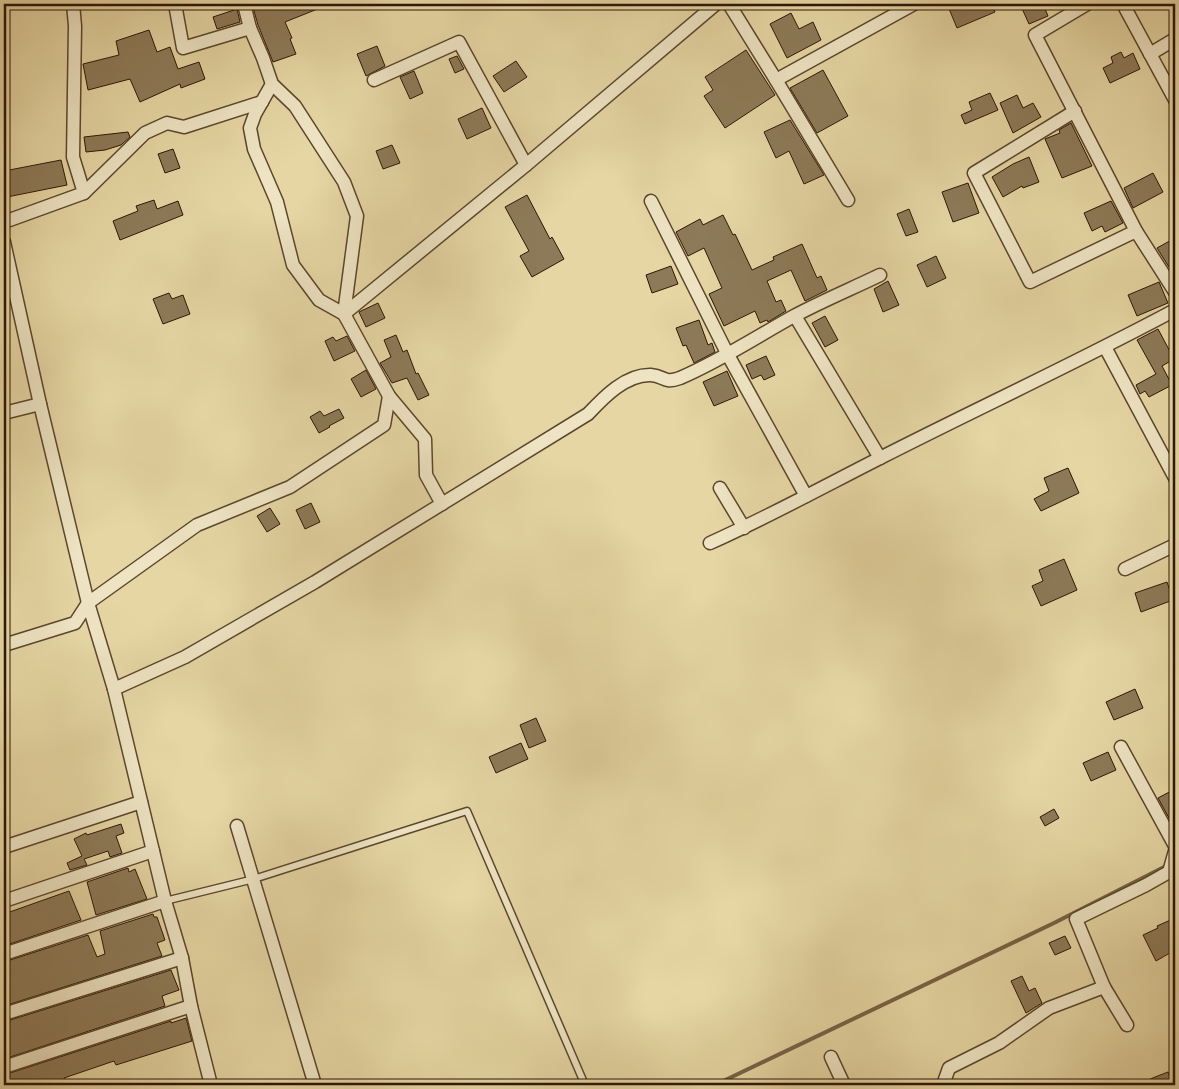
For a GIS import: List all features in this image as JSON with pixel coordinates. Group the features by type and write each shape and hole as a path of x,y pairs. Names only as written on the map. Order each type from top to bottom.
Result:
{"street":[{"path":"73,4 75,26 73,158 84,194"},
{"path":"174,4 184,48 250,28"},
{"path":"244,4 250,28 272,84 295,106 344,182 357,216 344,314"},
{"path":"344,314 526,165 716,4"},
{"path":"729,4 848,200"},
{"path":"776,80 914,4"},
{"path":"1087,4 1035,35 1136,232 1175,292"},
{"path":"1123,4 1175,100"},
{"path":"1150,54 1175,39"},
{"path":"374,80 458,42 526,165"},
{"path":"272,84 250,128 254,149 278,202 293,265 319,300 344,314 389,396 425,439 426,475 442,504"},
{"path":"4,222 84,194 144,133 167,123 184,127 262,102"},
{"path":"1075,112 974,173 1030,282 1136,232"},
{"path":"651,201 728,355 806,496"},
{"path":"4,242 40,404 88,603 114,689 165,901 182,958 191,1006 211,1085"},
{"path":"114,689 185,657 315,582 588,414 609,392 633,379 652,375 668,381 679,378 728,355 795,316 880,275"},
{"path":"710,543 744,528 1175,310"},
{"path":"795,316 880,458"},
{"path":"1105,347 1175,478"},
{"path":"4,645 75,623 88,603 197,525 290,487 384,424 389,396"},
{"path":"4,414 40,404"},
{"path":"720,488 744,528"},
{"path":"1125,569 1175,545"},
{"path":"1121,747 1175,851 1169,870 1146,885 1076,919 1104,987 1127,1025"},
{"path":"4,848 141,802"},
{"path":"237,826 315,1085"},
{"path":"4,901 153,851"},
{"path":"4,954 165,901"},
{"path":"4,1014 182,958"},
{"path":"945,1085 944,1082 950,1068 999,1043 1049,1008 1104,987"},
{"path":"4,1067 191,1006"},
{"path":"831,1057 844,1085"}],"lane":[{"path":"165,901 254,879 467,811 585,1085"}],"building":[{"path":"252,4 330,4 285,22 296,54 273,62 258,25"},
{"path":"947,4 992,4 995,12 957,28"},
{"path":"1020,4 1043,4 1048,16 1029,24"},
{"path":"237,9 240,22 217,29 213,17"},
{"path":"791,13 799,29 813,22 821,40 787,58 770,24"},
{"path":"149,30 157,52 170,47 178,69 199,62 205,79 181,88 180,84 140,102 130,79 88,90 83,64 119,55 116,41"},
{"path":"377,46 385,66 366,76 357,54"},
{"path":"746,50 775,95 725,128 704,96 713,90 705,77"},
{"path":"1121,52 1124,58 1133,53 1140,69 1110,83 1103,68 1113,63 1111,57"},
{"path":"457,56 464,69 455,73 449,59"},
{"path":"516,61 527,77 504,92 493,76"},
{"path":"823,70 848,116 817,133 790,88"},
{"path":"414,71 423,93 410,99 400,77"},
{"path":"990,93 998,110 965,124 961,115 972,110 969,102"},
{"path":"1017,95 1023,108 1033,103 1041,117 1013,133 1000,103"},
{"path":"482,108 491,128 467,139 458,119"},
{"path":"790,120 824,175 804,184 789,151 776,158 764,132"},
{"path":"1071,123 1092,166 1062,178 1045,139 1060,133 1059,130"},
{"path":"128,132 130,137 121,145 105,150 86,152 84,137"},
{"path":"392,145 400,163 383,169 376,151"},
{"path":"173,149 180,168 165,173 158,154"},
{"path":"1029,157 1039,182 1023,188 1022,186 1003,197 992,177"},
{"path":"61,160 67,185 7,197 4,171"},
{"path":"1153,173 1163,192 1133,208 1124,188"},
{"path":"968,183 979,213 953,222 942,192"},
{"path":"527,195 550,239 552,237 564,259 532,277 520,256 529,251 505,207"},
{"path":"154,200 157,209 178,201 183,215 120,240 113,221 138,211 136,206"},
{"path":"1111,201 1123,223 1105,232 1102,226 1092,231 1084,213"},
{"path":"909,209 918,232 906,236 897,214"},
{"path":"723,215 733,235 735,234 752,270 774,260 773,257 802,244 817,278 821,276 827,290 805,301 791,270 767,281 776,302 781,300 786,311 768,322 767,320 760,323 755,311 724,326 709,294 722,288 704,248 688,256 676,232 700,219 703,225"},
{"path":"1175,238 1175,264 1169,267 1157,248"},
{"path":"936,256 946,278 927,287 917,265"},
{"path":"671,266 678,284 652,293 646,275"},
{"path":"888,281 899,305 883,312 874,289"},
{"path":"1159,282 1168,303 1137,316 1128,295"},
{"path":"169,293 172,299 183,295 190,314 163,324 153,299"},
{"path":"378,303 385,318 366,327 359,312"},
{"path":"825,316 838,340 825,347 812,323"},
{"path":"699,320 708,345 712,343 715,352 694,363 686,345 683,346 676,328"},
{"path":"1158,329 1174,359 1162,366 1172,385 1149,397 1145,391 1140,394 1136,385 1156,374 1137,340"},
{"path":"396,335 403,352 407,350 416,374 418,373 429,395 418,400 407,378 392,383 380,363 391,357 384,340"},
{"path":"347,336 355,351 334,361 325,341 333,337 336,341"},
{"path":"766,356 775,375 764,380 761,375 752,379 746,365"},
{"path":"366,370 376,389 361,397 351,379"},
{"path":"727,371 738,396 714,406 703,382"},
{"path":"339,409 344,418 319,433 310,417 320,411 324,416"},
{"path":"1068,468 1079,493 1041,511 1034,499 1049,491 1044,478"},
{"path":"311,503 320,522 305,529 296,510"},
{"path":"270,508 280,524 267,532 257,516"},
{"path":"1064,559 1077,590 1041,606 1032,586 1043,581 1039,570"},
{"path":"1167,582 1173,600 1141,612 1135,593"},
{"path":"1135,689 1143,708 1114,720 1106,702"},
{"path":"536,718 546,741 529,748 520,725"},
{"path":"521,743 528,759 496,773 489,757"},
{"path":"1108,752 1116,770 1091,781 1083,763"},
{"path":"1175,789 1175,829 1158,798"},
{"path":"1054,809 1059,818 1045,826 1040,817"},
{"path":"121,824 124,833 116,836 122,853 110,857 108,851 84,859 87,865 70,870 67,863 82,856 74,839 86,833 87,835"},
{"path":"128,868 129,872 135,869 147,899 96,915 87,882"},
{"path":"69,891 81,920 4,946 4,914"},
{"path":"153,914 154,917 157,917 165,940 157,943 162,956 4,1006 4,962 88,935 97,957 105,954 100,931"},
{"path":"1175,918 1175,950 1156,961 1143,935"},
{"path":"1065,936 1071,948 1055,955 1049,943"},
{"path":"171,970 179,990 162,996 165,1006 4,1059 4,1022"},
{"path":"1022,976 1029,991 1035,988 1042,1003 1026,1013 1011,981"},
{"path":"186,1018 192,1041 116,1065 114,1061 64,1078 65,1080 51,1085 4,1085 4,1075 171,1021 171,1023"},
{"path":"1168,1072 1173,1085 1137,1085 1155,1077"}],"waterway":[{"path":"715,1085 1054,923 1168,865"}]}
